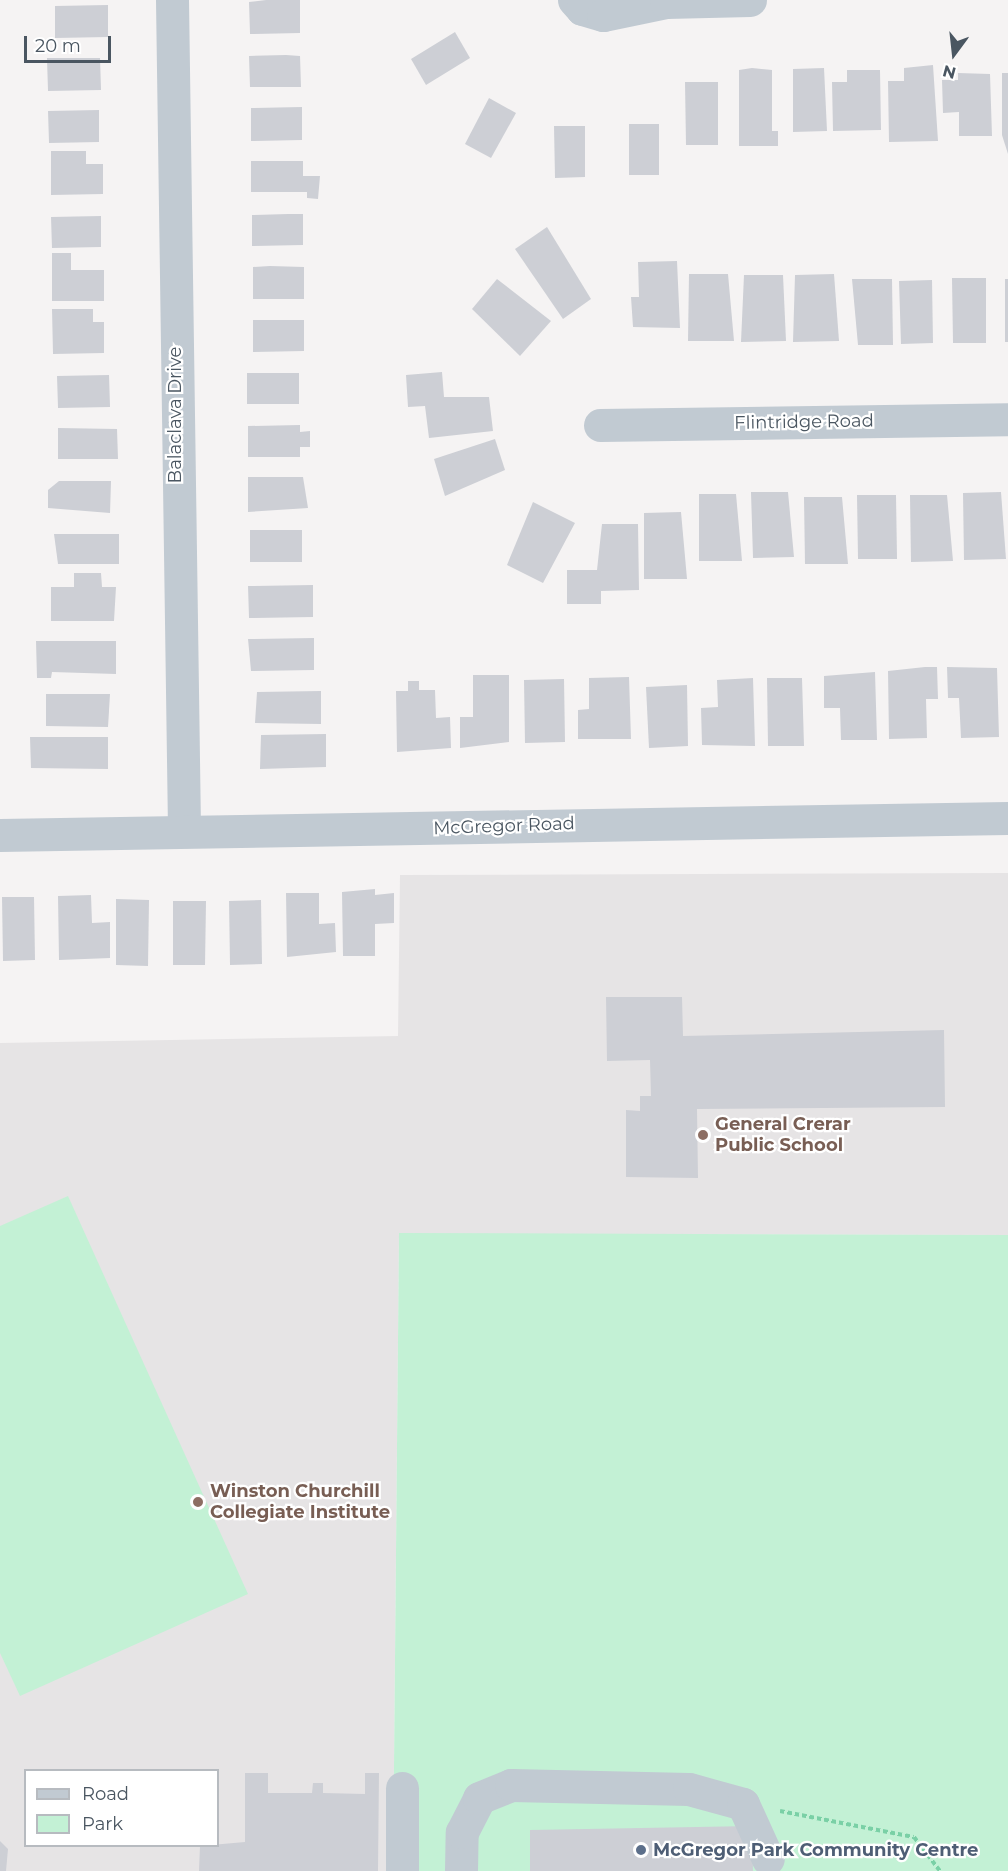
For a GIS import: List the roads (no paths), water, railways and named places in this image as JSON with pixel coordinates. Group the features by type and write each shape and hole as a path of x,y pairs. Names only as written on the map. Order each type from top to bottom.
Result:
{"street":[{"name":"Balaclava Drive","path":"172,0 184,830"},
{"path":"574,0 582,9 603,15 666,2 750,0"},
{"name":"Flintridge Road","path":"600,425 1008,419"},
{"name":"McGregor Road","path":"0,835 184,830 1008,818"},
{"path":"461,1871 462,1832 479,1798 511,1785 689,1789 743,1804 768,1859"},
{"path":"402,1788 402,1871"}],"place":[{"name":"General Crerar Public School","path":"703,1135"},
{"name":"Winston Churchill Collegiate Institute","path":"198,1502"},
{"name":"McGregor Park Community Centre","path":"641,1850"}]}
